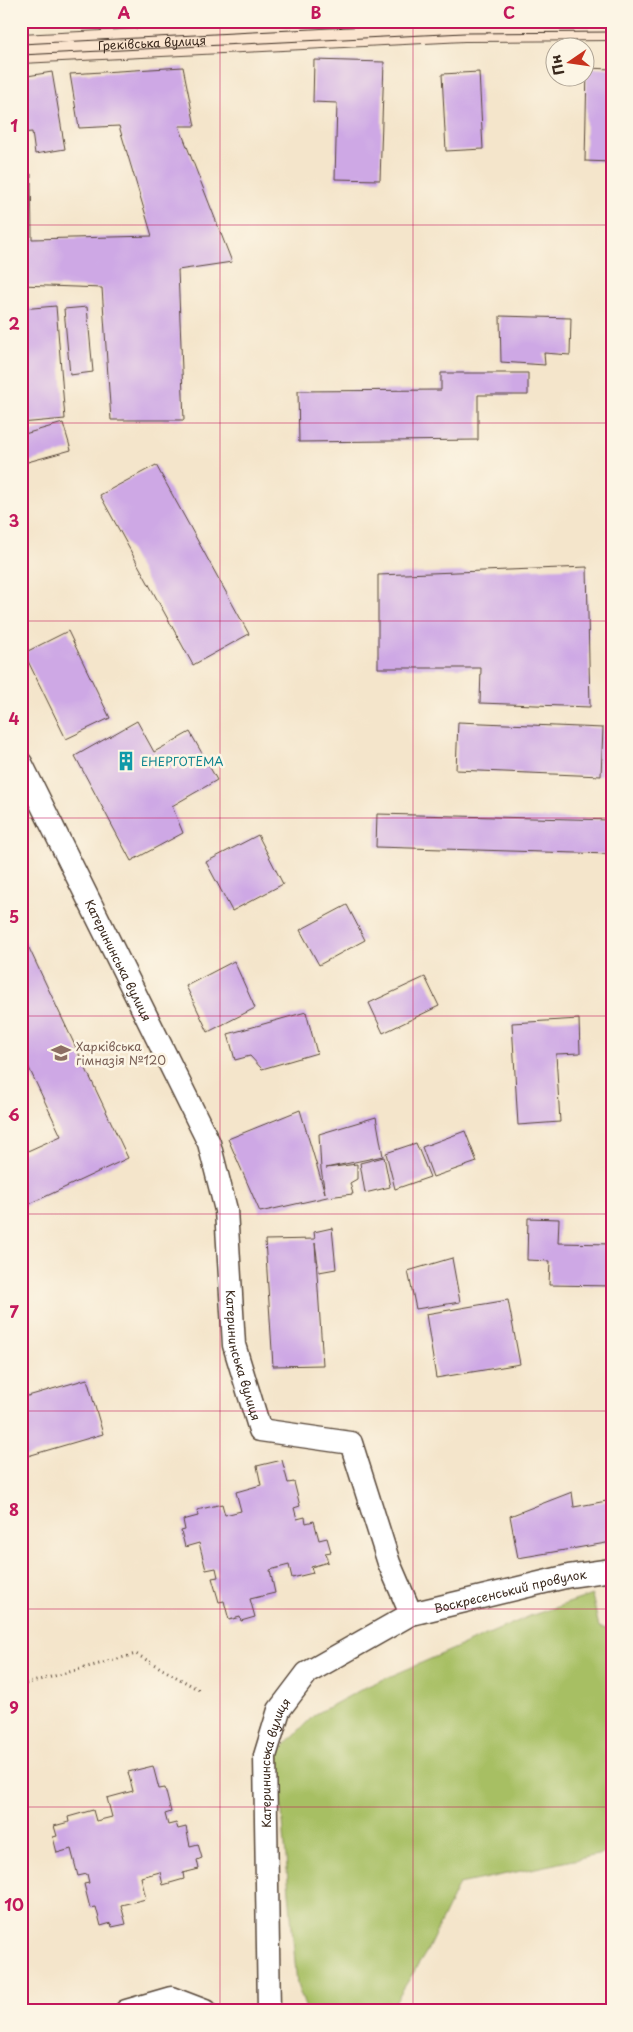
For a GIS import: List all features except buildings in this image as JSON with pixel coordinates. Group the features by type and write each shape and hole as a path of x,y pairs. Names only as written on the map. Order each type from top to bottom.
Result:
{"main road":[{"name":"Греківська вулиця","path":"21,49 464,27 612,26"}],"street":[{"name":"Катерининська вулиця","path":"21,763 209,1144 226,1210 234,1345 260,1430 351,1443 389,1562 411,1614 307,1673 279,1710 265,1756 270,2011"},
{"name":"Воскресенський провулок","path":"411,1614 569,1576 612,1570"},
{"path":"126,2011 172,1998 205,2011"}],"path":[{"path":"21,1684 136,1654 202,1691"}],"green space":[{"path":"592,1595 599,1627 612,1630 612,1852 459,1884 427,1951 393,2005 306,2009 297,1985 277,1753 314,1715 368,1686 530,1616"}],"tram line":[{"path":"21,44 508,21"},
{"path":"21,55 464,33 612,32"}],"place":[{"name":"ЕНЕРГОТЕМА","path":"126,761"},
{"name":"Харківська гімназія №120","path":"61,1053"}]}
